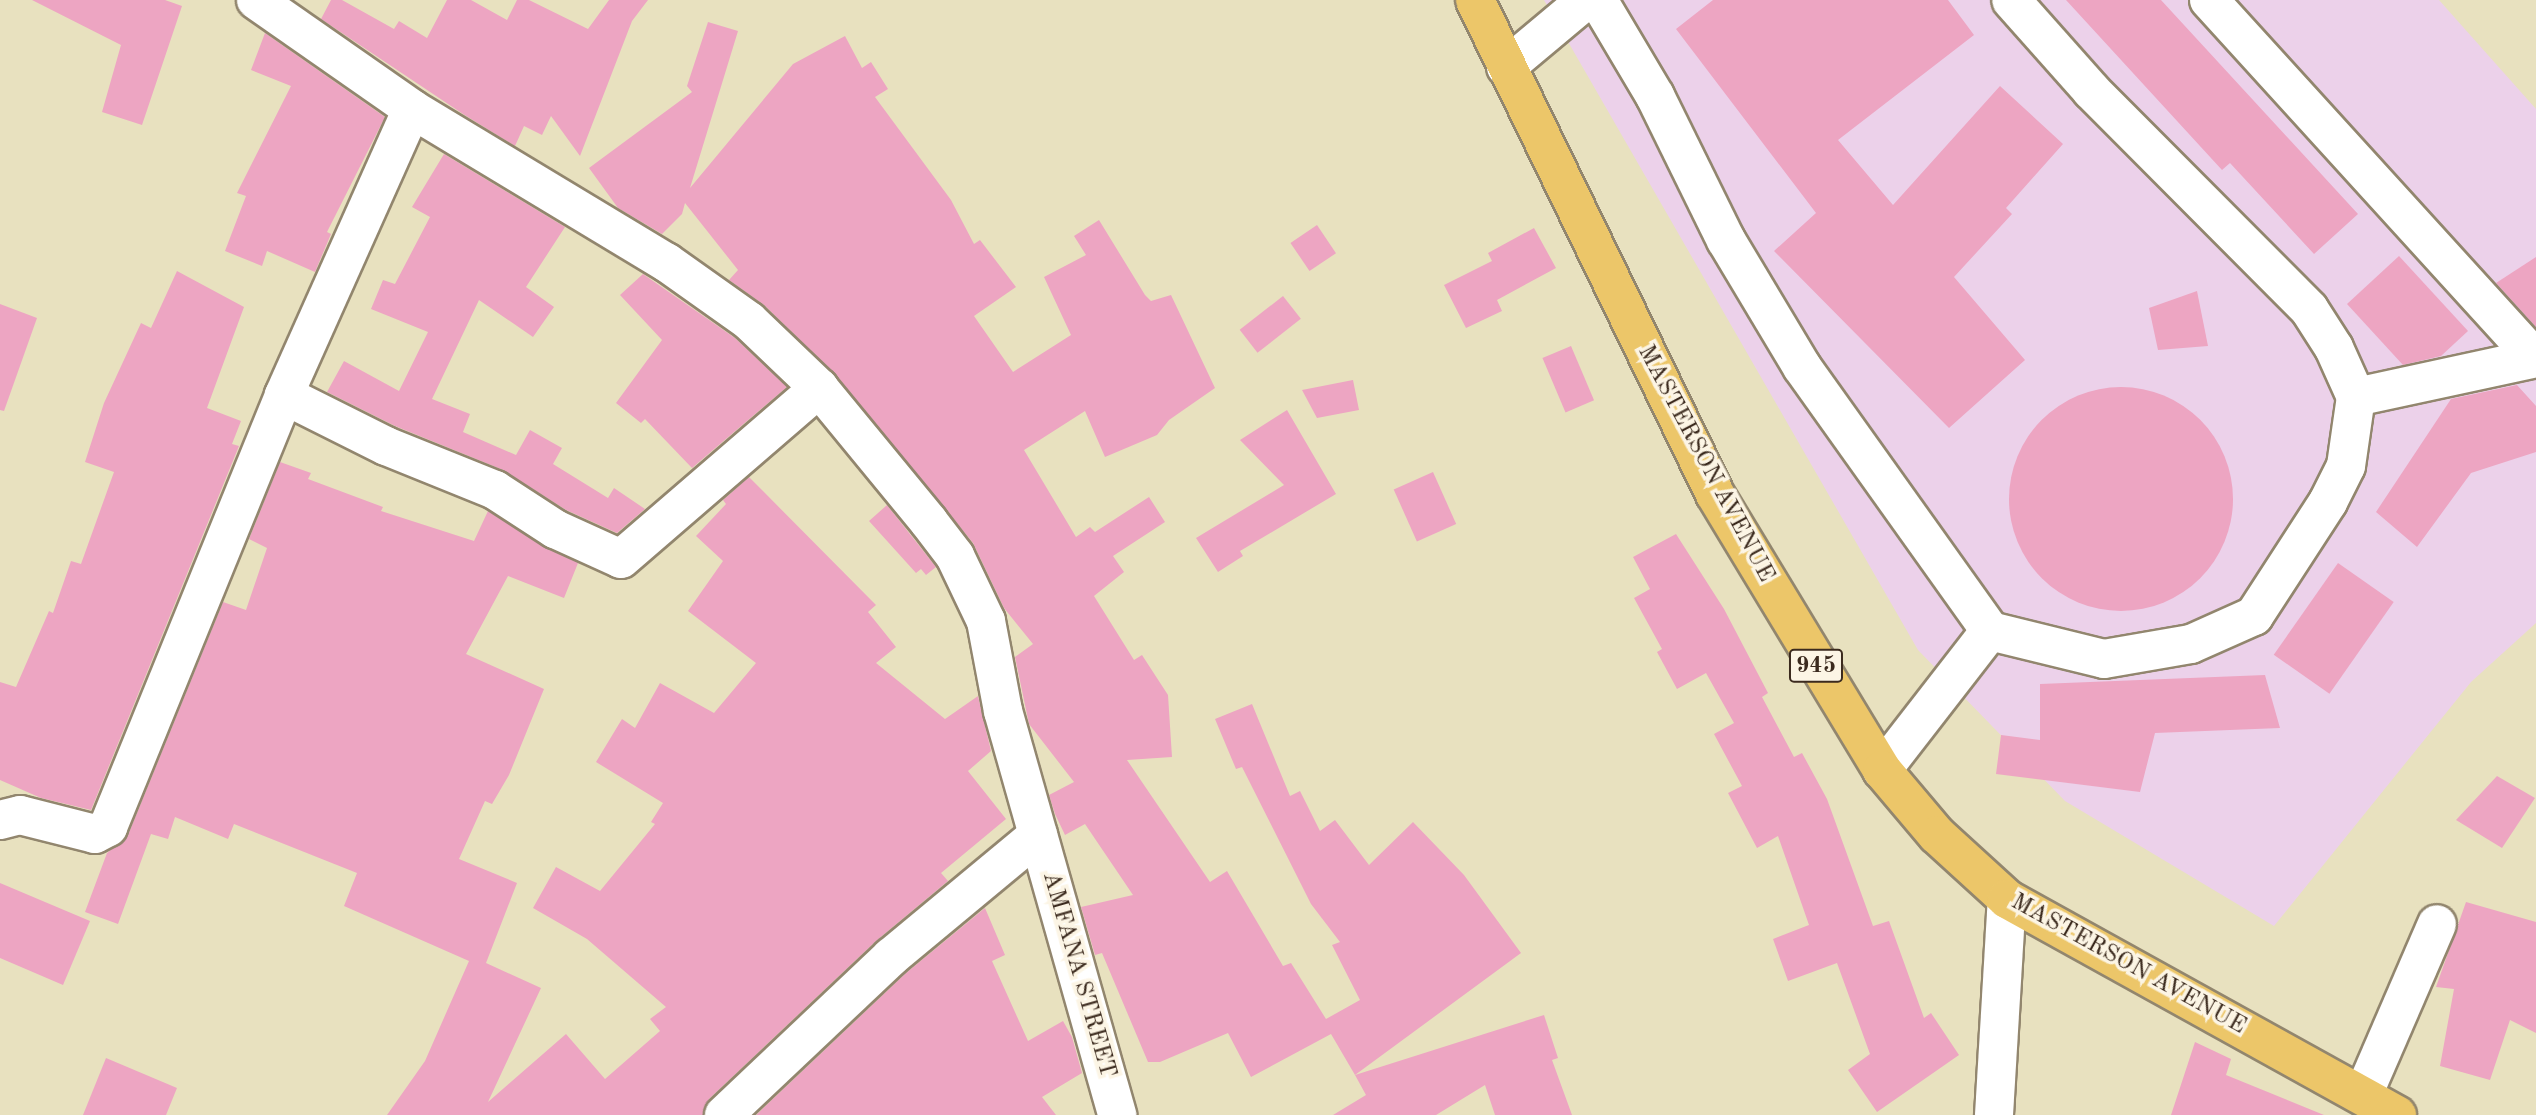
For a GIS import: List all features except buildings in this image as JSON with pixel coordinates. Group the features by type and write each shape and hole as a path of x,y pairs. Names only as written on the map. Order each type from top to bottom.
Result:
{"main road":[{"name":"MASTERSON AVENUE","path":"1475,0 1715,494 1882,770 1937,835 2007,899 2397,1115"}],"street":[{"name":"AMFANA STREET","path":"256,0 412,109 666,262 749,321 819,388 955,556 986,621 1003,711 1117,1115"},
{"path":"1506,66 1586,0"},
{"path":"1598,0 1656,96 1726,240 1802,367 1990,631 2104,659 2191,644 2254,616 2328,502 2346,466 2356,397 2334,348 2309,309 2091,90 2011,0"},
{"path":"2209,0 2535,358"},
{"path":"0,820 20,815 95,834 107,827 284,395 412,109"},
{"path":"2356,397 2535,358"},
{"path":"284,395 386,446 495,490 555,529 621,559 819,388"},
{"path":"1882,770 1990,631"},
{"path":"724,1115 891,957 1038,835"},
{"path":"1994,1115 2007,899"},
{"path":"2363,1095 2437,924"}],"shaded area":[{"path":"1544,0 2439,0 2536,109 2536,623 2471,682 2274,926 2065,801 1918,650"}]}
